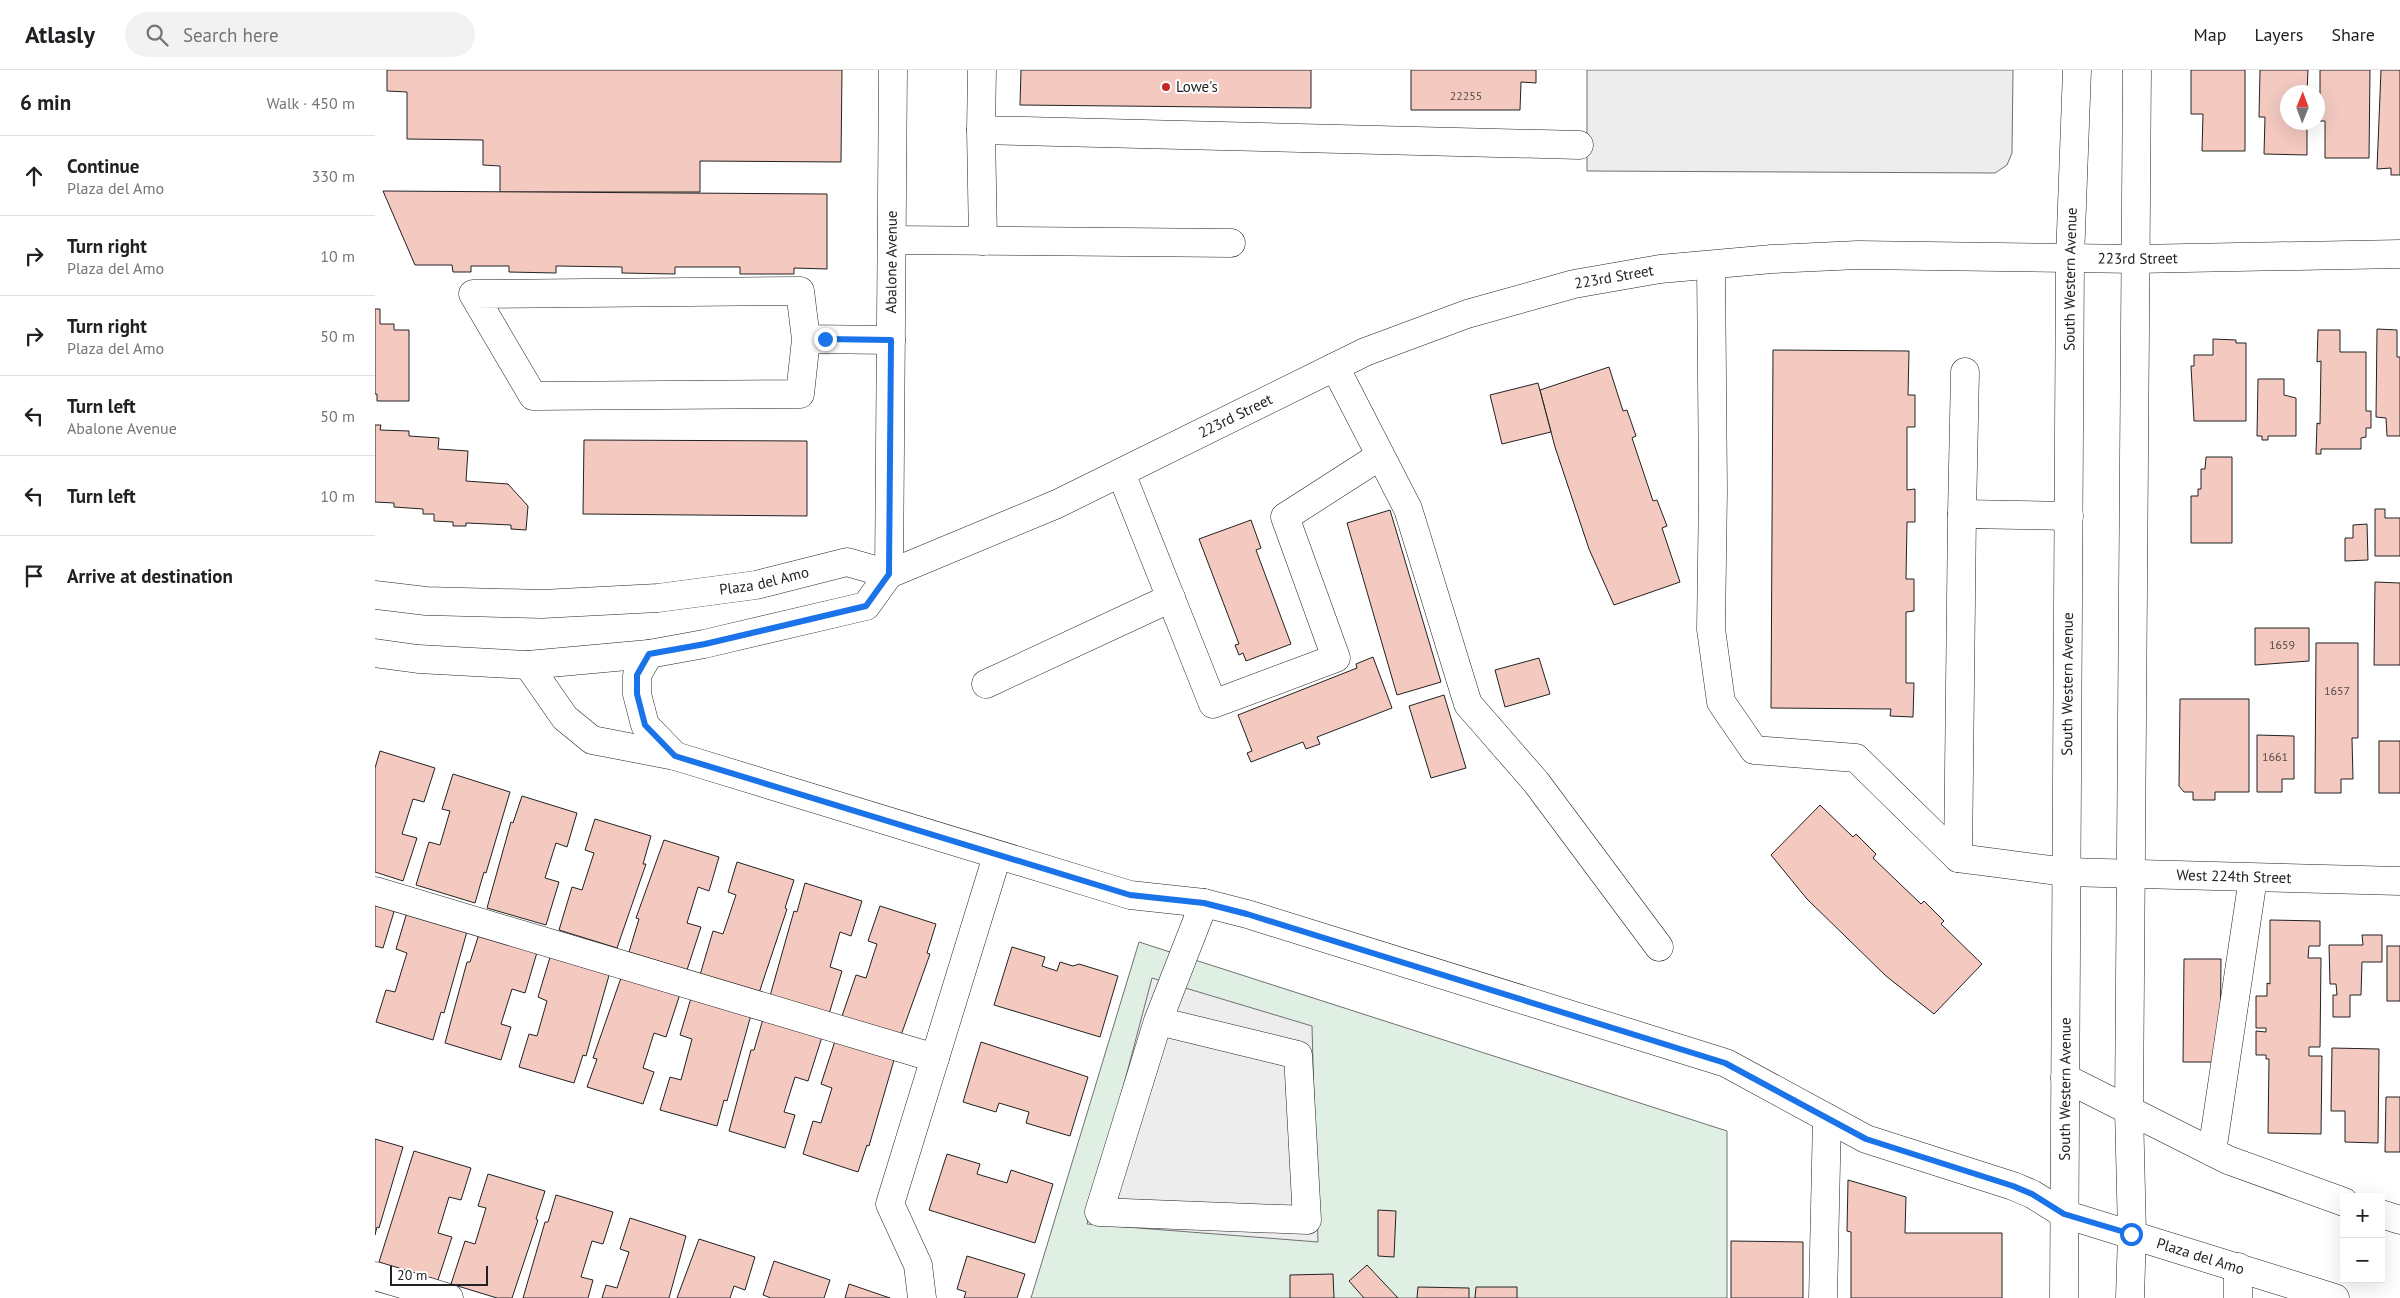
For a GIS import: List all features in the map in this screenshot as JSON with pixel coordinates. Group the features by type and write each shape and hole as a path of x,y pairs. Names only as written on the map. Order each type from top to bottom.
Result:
{"main road":[{"name":"Abalone Avenue","path":"889,574 893,70"},
{"path":"982,70 983,241"},
{"name":"South Western Avenue","path":"2064,1298 2071,259 2077,70"},
{"path":"2130,1298 2129,1109 2137,70"},
{"path":"981,130 1579,145"},
{"path":"892,240 1231,243"},
{"name":"223rd Street","path":"889,574 1057,504 1365,352 1467,314 1556,290 1660,269 1772,259 1858,255 2136,259 2400,254"},
{"path":"1711,265 1713,491 1711,629 1721,702 1754,750 1856,758 1957,858"},
{"path":"800,292 806,339 801,394 533,396 473,294 800,292"},
{"path":"806,339 891,340"},
{"path":"1335,367 1408,509 1468,704 1536,782 1659,947"},
{"path":"1957,858 1965,372"},
{"path":"1121,473 1213,704 1336,658 1285,517 1380,456"},
{"path":"1962,514 2069,516"},
{"name":"Plaza del Amo","path":"375,595 426,601 542,604 658,598 756,585 847,562 889,574"},
{"path":"375,653 417,659 529,665 649,654 705,644 866,606 889,574"},
{"path":"986,684 1171,598"},
{"name":"Plaza del Amo","path":"649,654 637,675 637,694 645,725 675,756"},
{"name":"Plaza del Amo","path":"529,665 565,718 592,740 675,756 997,856 1130,895 1204,903 1247,914 1725,1063 1866,1139 2032,1194 2064,1214 2335,1298"},
{"path":"922,1298 917,1265 890,1204 997,856"},
{"name":"West 224th Street","path":"1957,858 2066,872 2400,881"},
{"path":"2212,1152 2253,878"},
{"path":"375,891 935,1058"},
{"path":"1158,1021 1298,1055 1307,1220 1099,1212 1158,1021 1204,903"},
{"path":"2065,1078 2228,1160 2340,1201"},
{"path":"1823,1298 1827,1118"},
{"path":"2385,1215 2400,1220"},
{"path":"2237,1268 2237,1298"},
{"path":"375,1276 449,1298"}],"green space":[{"path":"1139,942 1727,1131 1727,1298 1031,1298"}],"shaded area":[{"path":"1587,70 2013,70 2012,153 2007,165 1995,173 1587,171"},
{"path":"1152,978 1312,1026 1318,1242 1087,1224"}],"building":[{"path":"387,70 842,70 841,162 700,161 700,192 500,192 500,166 483,165 483,140 407,139 407,92 387,91"},
{"name":"Lowe's","path":"1021,70 1311,70 1311,108 1020,105"},
{"path":"1411,70 1536,70 1536,83 1521,82 1520,110 1411,110"},
{"path":"2191,70 2245,70 2245,151 2202,151 2203,114 2191,114"},
{"path":"2260,70 2308,70 2307,85 2280,85 2280,130 2307,130 2307,155 2264,154 2265,117 2259,117"},
{"path":"2320,70 2370,70 2369,158 2325,158 2325,85 2320,85"},
{"path":"2381,70 2400,70 2400,175 2391,175 2391,168 2377,169"},
{"path":"383,191 827,194 827,269 794,268 794,274 740,274 740,267 675,267 675,274 622,273 622,267 556,266 556,273 509,272 509,266 471,266 471,272 453,272 452,265 415,265"},
{"path":"375,309 380,309 380,324 394,324 394,330 409,330 409,401 377,401 377,394 375,394"},
{"path":"2377,329 2397,330 2397,357 2400,357 2400,436 2387,436 2386,418 2376,417"},
{"path":"2318,330 2340,330 2340,352 2366,352 2366,411 2371,411 2371,428 2366,428 2366,437 2361,438 2361,449 2321,449 2321,454 2316,454 2317,423 2320,424 2321,361 2317,362"},
{"path":"2213,339 2236,340 2236,343 2246,343 2246,421 2194,421 2191,366 2194,366 2194,355 2213,355"},
{"path":"1773,350 1909,351 1908,395 1915,395 1915,427 1907,427 1907,490 1915,489 1915,522 1907,522 1906,579 1914,579 1914,611 1906,612 1906,683 1914,683 1913,717 1890,716 1891,709 1771,708"},
{"path":"1609,367 1623,411 1627,410 1636,436 1632,438 1653,501 1657,500 1667,526 1662,528 1680,582 1614,605 1589,549 1555,447 1540,390"},
{"path":"2258,379 2284,379 2284,395 2296,398 2296,436 2268,436 2268,440 2262,440 2262,436 2257,436"},
{"path":"1538,383 1551,432 1502,444 1490,395"},
{"path":"375,425 381,425 380,430 409,431 409,436 439,438 438,449 468,451 466,481 508,484 528,506 526,530 511,529 511,525 466,523 466,526 453,526 453,522 434,521 434,514 423,514 423,509 394,507 394,503 375,502"},
{"path":"584,440 807,441 807,516 583,514"},
{"path":"2206,457 2232,457 2232,543 2191,543 2191,496 2198,496 2198,489 2201,489 2201,469 2205,469"},
{"path":"2375,509 2385,509 2385,518 2400,518 2400,556 2375,556"},
{"path":"1390,510 1441,682 1397,695 1347,523"},
{"path":"1251,520 1261,548 1256,550 1291,644 1246,661 1243,653 1239,655 1235,645 1239,644 1199,539"},
{"path":"2367,524 2368,560 2345,561 2345,538 2353,538 2353,525"},
{"path":"2375,582 2400,583 2400,665 2374,665"},
{"path":"2255,628 2309,628 2309,661 2255,665"},
{"path":"2316,643 2358,643 2358,738 2352,738 2353,779 2341,779 2341,793 2315,793"},
{"path":"1373,657 1392,708 1317,737 1320,744 1306,749 1303,742 1251,762 1247,753 1252,751 1238,715 1357,668 1356,664"},
{"path":"1539,658 1550,694 1505,707 1495,670"},
{"path":"1444,695 1466,768 1431,778 1409,706"},
{"path":"2180,699 2249,699 2249,792 2215,792 2215,800 2193,800 2193,792 2184,792 2179,786"},
{"path":"2257,735 2294,736 2294,779 2282,779 2282,792 2257,792"},
{"path":"2379,741 2400,741 2400,793 2379,793"},
{"path":"380,751 435,768 424,802 413,799 402,834 417,838 403,881 375,872 375,768"},
{"path":"453,774 510,792 475,903 416,885 429,842 440,845 450,811 442,809"},
{"path":"522,796 577,813 567,847 556,843 545,878 559,882 546,925 487,908 511,822 513,823"},
{"path":"1820,805 1853,837 1856,834 1876,854 1873,858 1921,904 1924,901 1944,921 1941,924 1982,964 1934,1014 1886,976 1807,899 1771,855"},
{"path":"595,819 651,836 643,864 646,864 617,948 559,930 572,887 582,890 594,853 585,850"},
{"path":"664,840 719,857 709,891 698,887 687,923 701,927 687,970 629,952 639,919 636,918"},
{"path":"737,862 794,880 785,908 787,909 759,993 700,975 713,931 723,934 736,895 728,892"},
{"path":"805,883 862,901 851,936 840,932 830,967 842,971 829,1014 770,996 794,911 797,912"},
{"path":"375,898 396,905 383,948 375,946"},
{"path":"880,906 936,924 927,953 930,954 900,1038 841,1019 856,975 866,978 877,944 868,941"},
{"path":"408,909 468,928 444,1013 441,1012 433,1040 376,1022 386,990 395,992 407,953 396,949"},
{"path":"2270,920 2320,921 2320,946 2309,946 2308,958 2321,958 2320,1047 2309,1047 2309,1056 2322,1056 2321,1134 2268,1133 2269,1059 2266,1059 2266,1055 2256,1055 2256,1031 2266,1032 2266,1028 2256,1028 2256,996 2267,996 2267,983 2270,984"},
{"path":"480,931 538,949 525,993 512,989 501,1024 511,1027 501,1060 445,1043 467,962 470,962"},
{"path":"2362,935 2382,935 2382,962 2362,962 2361,995 2350,995 2350,1017 2333,1017 2333,995 2337,995 2336,984 2330,984 2329,945 2363,945"},
{"path":"2387,946 2400,946 2400,1001 2387,1001"},
{"path":"1012,947 1045,957 1042,966 1057,971 1060,962 1073,966 1079,964 1118,976 1100,1037 994,1005"},
{"path":"551,954 610,972 586,1056 583,1055 574,1083 519,1067 529,1034 537,1036 547,1001 538,997"},
{"path":"2184,959 2221,959 2220,1062 2183,1062"},
{"path":"622,975 680,994 666,1037 654,1033 643,1068 654,1072 643,1104 587,1087 597,1059 593,1058"},
{"path":"691,998 751,1015 727,1101 724,1100 717,1126 660,1110 670,1077 681,1080 692,1039 680,1035"},
{"path":"763,1019 822,1037 808,1081 795,1077 784,1112 795,1115 785,1148 729,1131 751,1050 754,1050"},
{"path":"835,1041 894,1060 869,1146 867,1145 858,1172 803,1154 813,1121 821,1123 832,1088 821,1084"},
{"path":"981,1042 1088,1077 1070,1136 1026,1123 1029,1112 999,1103 996,1112 963,1102"},
{"path":"2332,1048 2379,1049 2378,1143 2345,1142 2345,1111 2331,1111"},
{"path":"2386,1097 2400,1097 2400,1152 2385,1152"},
{"path":"375,1139 403,1147 379,1228 377,1227 375,1235"},
{"path":"414,1151 471,1168 461,1200 449,1197 438,1233 452,1237 438,1280 379,1262"},
{"path":"947,1154 980,1164 977,1174 1007,1183 1011,1170 1053,1184 1035,1243 929,1210"},
{"path":"488,1174 545,1191 536,1219 538,1220 512,1298 497,1298 451,1284 465,1241 475,1244 486,1208 478,1206"},
{"path":"1848,1180 1906,1197 1905,1233 2002,1233 2002,1298 1851,1298 1851,1232 1847,1231"},
{"path":"556,1195 613,1212 603,1244 592,1241 581,1277 593,1280 588,1298 523,1298 545,1222 548,1222"},
{"path":"1378,1210 1396,1211 1394,1257 1378,1256"},
{"path":"630,1218 686,1236 669,1298 602,1298 606,1285 617,1288 629,1252 620,1249"},
{"path":"699,1239 755,1257 745,1290 734,1286 730,1298 677,1298"},
{"path":"1731,1241 1803,1242 1803,1298 1731,1298"},
{"path":"967,1256 1025,1274 1017,1298 964,1298 966,1292 957,1289"},
{"path":"774,1261 830,1280 824,1298 771,1298 763,1295"},
{"path":"1367,1265 1398,1298 1364,1298 1349,1281"},
{"path":"1333,1274 1334,1298 1290,1298 1290,1275"},
{"path":"849,1284 890,1298 845,1298"},
{"path":"1418,1287 1469,1288 1469,1298 1417,1298"},
{"path":"1476,1287 1517,1287 1517,1298 1475,1298"}],"place":[{"name":"Lowe's","path":"1166,87"}],"route":[{"path":"825,339 891,340 889,574 866,606 705,644 649,654 637,675 637,694 645,725 675,756 997,856 1130,895 1204,903 1247,914 1725,1063 1866,1139 2013,1186 2032,1194 2064,1214 2131,1234"}]}
